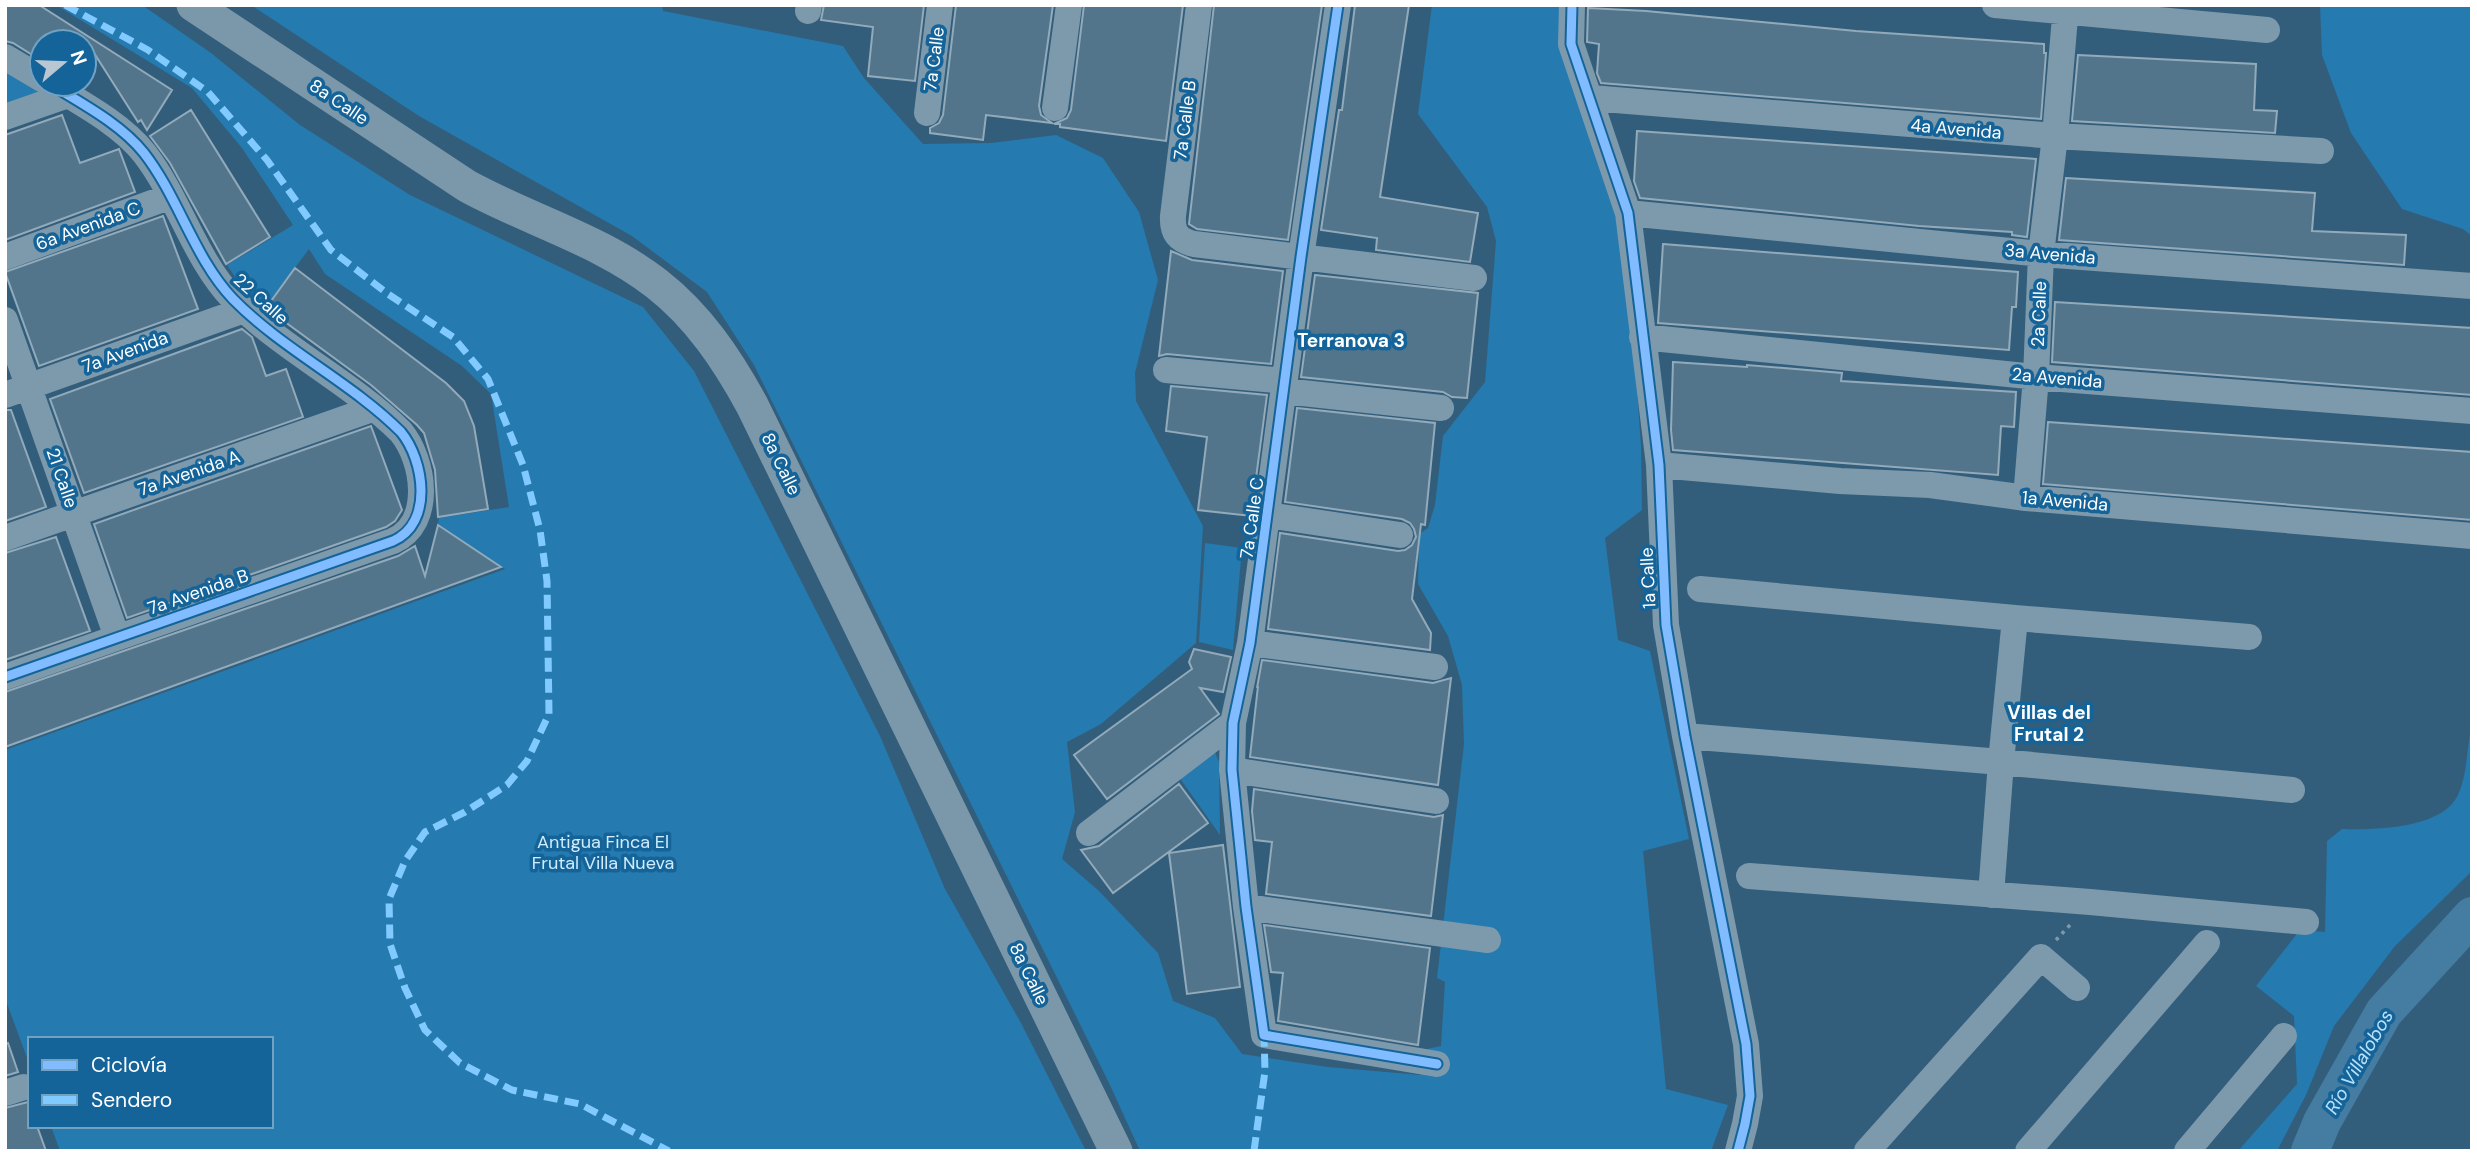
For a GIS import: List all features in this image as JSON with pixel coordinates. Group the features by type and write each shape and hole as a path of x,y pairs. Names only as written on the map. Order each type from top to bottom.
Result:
{"main road":[{"name":"8a Calle","path":"193,5 467,186 632,267 676,300 712,341 752,405 1116,1151"}],"street":[{"name":"7a Calle","path":"928,113 940,5"},
{"path":"1055,108 1069,5"},
{"name":"7a Calle B","path":"1199,5 1172,216 1176,235 1183,241 1194,244 1301,257"},
{"name":"7a Calle C","path":"1338,5 1301,257 1250,643 1233,723 1232,770 1245,906 1264,1035 1437,1064"},
{"name":"1a Calle","path":"1572,5 1571,44 1628,213 1659,465 1666,625 1685,736 1746,1044 1749,1096 1738,1151"},
{"path":"1994,5 2065,9 2267,30"},
{"name":"2a Calle","path":"2026,498 2036,377 2041,254 2055,136 2065,9"},
{"path":"5,57 28,71"},
{"path":"5,117 43,98"},
{"name":"22 Calle","path":"71,98 132,140 145,155 172,196 212,271 244,310 401,432 408,441 416,461 420,484 419,508 401,537"},
{"name":"4a Avenida","path":"1591,98 2055,136 2321,150"},
{"name":"6a Avenida C","path":"5,257 172,196"},
{"name":"3a Avenida","path":"1628,213 2041,254 2472,286"},
{"path":"1301,257 1474,278"},
{"name":"7a Avenida","path":"17,391 244,310"},
{"name":"21 Calle","path":"5,320 17,391 74,513 117,637"},
{"name":"2a Avenida","path":"1642,337 2036,377 2472,411"},
{"path":"1166,370 1441,408"},
{"name":"7a Avenida A","path":"5,538 372,409"},
{"name":"1a Avenida","path":"1659,465 1840,481 1930,485 2026,498 2472,536"},
{"path":"1268,515 1400,535"},
{"name":"7a Avenida B","path":"5,677 401,537"},
{"path":"1700,589 2249,637"},
{"path":"1992,895 2015,618"},
{"path":"1250,643 1435,667"},
{"path":"1089,833 1233,723"},
{"path":"1685,736 2001,762 2292,790"},
{"path":"1232,770 1436,801"},
{"path":"1749,876 2090,902 2306,922"},
{"path":"1245,906 1488,940"},
{"path":"2028,1151 2207,943"},
{"path":"1867,1151 2041,957 2077,988"},
{"path":"2187,1151 2284,1036"}],"path":[{"path":"2041,957 2090,902"}],"green space":[{"name":"Antigua Finca El Frutal Villa Nueva","path":"56,5 142,5 211,53 300,125 410,195 643,307 694,371 880,736 945,889 1021,1023 1086,1151 60,1151 52,1128 273,1128 273,1037 28,1037 28,1061 5,998 5,750 505,569 438,524 439,518 509,507 491,394 462,366 325,274 309,249 264,309 243,289 227,265 293,225 242,148 192,88 98,31 98,28"},
{"path":"251,5 662,5 663,11 843,46 864,78 923,144 991,143 1056,135 1103,158 1139,212 1158,280 1135,373 1136,401 1203,526 1196,643 1101,724 1067,742 1075,812 1062,859 1099,891 1158,953 1173,1001 1215,1018 1242,1054 1328,1067 1421,1075 1427,1049 1441,1046 1445,982 1437,978 1464,744 1462,685 1448,636 1418,584 1419,534 1428,528 1435,505 1443,436 1485,382 1496,241 1487,207 1418,114 1432,5 1563,5 1620,199 1629,276 1641,446 1642,510 1605,538 1618,640 1650,651 1689,839 1643,851 1666,1089 1728,1105 1711,1151 1140,1151 1110,1085 754,365 707,292 632,236 419,116"},
{"path":"2320,5 2472,5 2472,236 2463,229 2402,209 2351,133 2322,55"},
{"path":"5,57 28,71 28,98 31,98 5,117"},
{"path":"1205,543 1242,548 1233,650 1199,642"},
{"path":"2472,725 2472,871 2395,946 2334,1026 2306,1095 2277,1151 2238,1151 2297,1084 2294,1016 2256,986 2300,930 2325,932 2327,841 2342,829 2406,825 2438,815 2450,806 2458,795 2464,778"},
{"path":"1215,752 1219,762 1220,835 1179,777"}],"building":[{"path":"5,5 39,5 75,28 28,28 28,52 5,41"},
{"path":"824,5 924,5 915,81 868,76 873,27 821,20"},
{"path":"956,5 1053,5 1039,106 1041,115 1052,123 986,115 983,140 930,133 930,128 939,123 943,115"},
{"path":"1084,5 1183,5 1166,141 1054,124 1067,118 1071,110"},
{"path":"1214,5 1322,5 1288,240 1197,229 1189,224"},
{"path":"1355,5 1409,5 1380,197 1478,213 1470,262 1376,250 1377,238 1321,230 1339,110 1342,110"},
{"path":"1588,8 2044,44 2046,53 2041,119 1601,83 1597,73 1599,44 1587,42"},
{"path":"98,43 172,90 147,130 141,120 138,122 98,59"},
{"path":"2078,55 2256,64 2254,110 2277,111 2275,133 2072,121"},
{"path":"191,110 270,237 226,264 170,163 150,136"},
{"path":"62,115 80,163 119,149 135,192 5,240 5,135"},
{"path":"1637,131 2036,159 2027,237 2012,235 2012,232 1919,226 1640,198 1634,181"},
{"path":"2066,178 2315,193 2312,231 2406,235 2404,265 2059,240"},
{"path":"163,216 198,309 39,366 5,272"},
{"path":"1663,244 2018,272 2009,350 1658,323"},
{"path":"1171,251 1192,260 1283,271 1271,364 1167,354 1159,356"},
{"path":"295,268 446,383 464,401 474,426 488,509 438,517 435,470 424,433 371,385 266,308"},
{"path":"1315,275 1478,293 1467,398 1452,397 1443,392 1301,377"},
{"path":"2055,302 2472,328 2472,395 2052,362"},
{"path":"242,329 252,337 266,376 286,369 303,417 84,493 50,399"},
{"path":"1673,362 1842,373 1841,381 2016,392 2014,427 2001,426 1998,475 1673,450"},
{"path":"1171,386 1267,395 1251,516 1198,510 1207,437 1166,431"},
{"path":"1297,408 1435,423 1425,525 1421,524 1412,599 1431,633 1430,650 1268,629 1280,533 1398,551 1412,545 1416,537 1410,523 1402,519 1285,502"},
{"path":"5,410 11,410 46,507 5,521"},
{"path":"2048,422 2472,452 2472,520 2043,484"},
{"path":"371,426 402,510 395,521 386,527 127,618 94,524"},
{"path":"438,525 501,567 5,747 5,692 398,556 415,546 425,576"},
{"path":"56,537 90,631 5,660 5,553"},
{"path":"1194,649 1231,657 1223,692 1200,688 1219,714 1107,799 1074,755 1192,669 1189,662"},
{"path":"1262,660 1433,683 1451,678 1438,785 1250,757"},
{"path":"1179,784 1208,823 1113,893 1081,850 1099,846"},
{"path":"1254,789 1434,817 1443,815 1431,916 1266,894 1272,842 1255,840 1252,811"},
{"path":"1223,845 1240,987 1187,994 1169,853"},
{"path":"1264,925 1430,948 1418,1045 1278,1021 1283,973 1271,972"},
{"path":"8,1043 18,1072 5,1076 5,1044"},
{"path":"28,1102 28,1128 38,1128 46,1151 5,1151 5,1108"}],"waterway":[{"name":"Río Villalobos","path":"2310,1151 2322,1122 2384,1012 2472,916"}],"marked path":[{"path":"65,5 148,50 208,92 267,160 331,250 388,294 453,337 488,379 523,465 540,530 547,581 549,714 527,761 507,785 465,812 425,832 405,861 389,899 390,944 405,988 425,1030 460,1063 512,1090 580,1104 669,1151"},
{"path":"1254,1151 1265,1071 1264,1035"}],"cycle path":[{"path":"1338,5 1301,257 1250,643 1233,723 1232,770 1246,907 1264,1035 1437,1064"},
{"path":"1572,5 1571,44 1628,213 1659,465 1666,625 1685,736 1746,1044 1750,1096 1738,1151"},
{"path":"5,677 393,541 406,532 415,520 420,506 421,490 415,458 401,432 361,397 273,334 233,299 219,283 197,247 167,189 144,153 112,123 73,98"}],"district":[{"name":"Terranova 3","path":"1351,340"},
{"name":"Villas del Frutal 2","path":"2049,723"}]}
